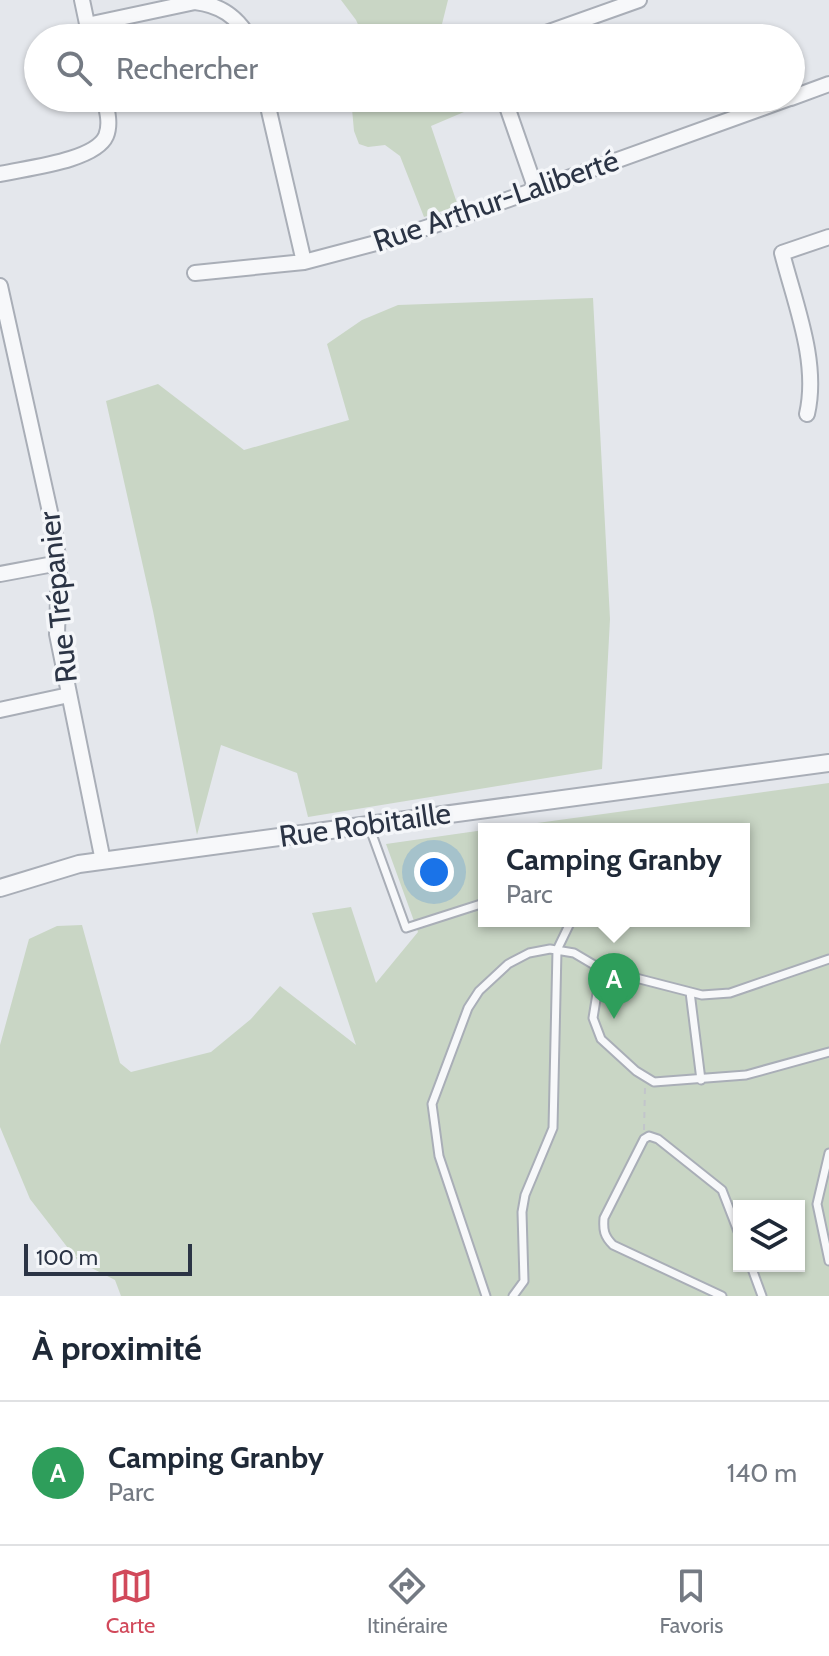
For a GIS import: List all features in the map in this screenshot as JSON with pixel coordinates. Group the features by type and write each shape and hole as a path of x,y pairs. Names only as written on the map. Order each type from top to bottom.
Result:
{"street":[{"path":"82,0 87,24"},
{"path":"571,24 639,0"},
{"path":"117,24 195,2 208,3 231,14 238,24"},
{"name":"Rue Arthur-Laliberté","path":"805,93 829,84"},
{"path":"0,174 90,153 105,138 107,112"},
{"path":"269,112 304,262"},
{"path":"509,112 536,190"},
{"name":"Rue Arthur-Laliberté","path":"195,273 304,262 395,238 751,112"},
{"path":"807,414 812,392 810,369 782,253 829,237"},
{"name":"Rue Trépanier","path":"0,286 4,325 54,530 59,563 57,634 103,861"},
{"path":"0,574 59,563"},
{"path":"0,710 69,695"},
{"name":"Rue Robitaille","path":"0,888 53,870 103,861 829,763"}],"lane":[{"path":"368,825 406,928 478,905"},
{"path":"513,1296 524,1281 522,1212 525,1195 553,1128 557,950 568,927"},
{"path":"486,1296 439,1156 432,1104 468,1008 479,991 508,964 529,953 550,949 574,953 601,969 702,995 730,993 829,959"},
{"path":"601,969 593,1018 597,1031 601,1039 646,1077 660,1082 746,1075 829,1052"},
{"path":"690,992 701,1080"},
{"path":"722,1296 613,1245 606,1239 604,1218 644,1139 649,1136 658,1139 722,1190 733,1218"},
{"path":"829,1153 817,1204 829,1261"},
{"path":"753,1272 762,1296"}],"path":[{"path":"644,1139 646,1077"}],"green space":[{"path":"341,0 448,0 442,24 358,24"},
{"path":"352,112 464,112 431,126 458,206 424,217 400,156 385,145 368,147 359,144"},
{"path":"593,298 610,619 602,769 308,817 297,773 221,745 197,835 153,611 106,401 158,384 244,450 349,420 327,344 362,320 398,305"},
{"path":"829,783 829,1296 121,1296 115,1280 78,1261 30,1199 0,1127 0,1045 29,939 57,926 82,925 120,1063 131,1072 211,1052 251,1019 280,986 356,1045 312,913 351,907 376,983 418,932 386,844 478,831 478,927 750,927 750,823 538,823"}],"place":[{"name":"Camping Granby","path":"614,1019"}]}
